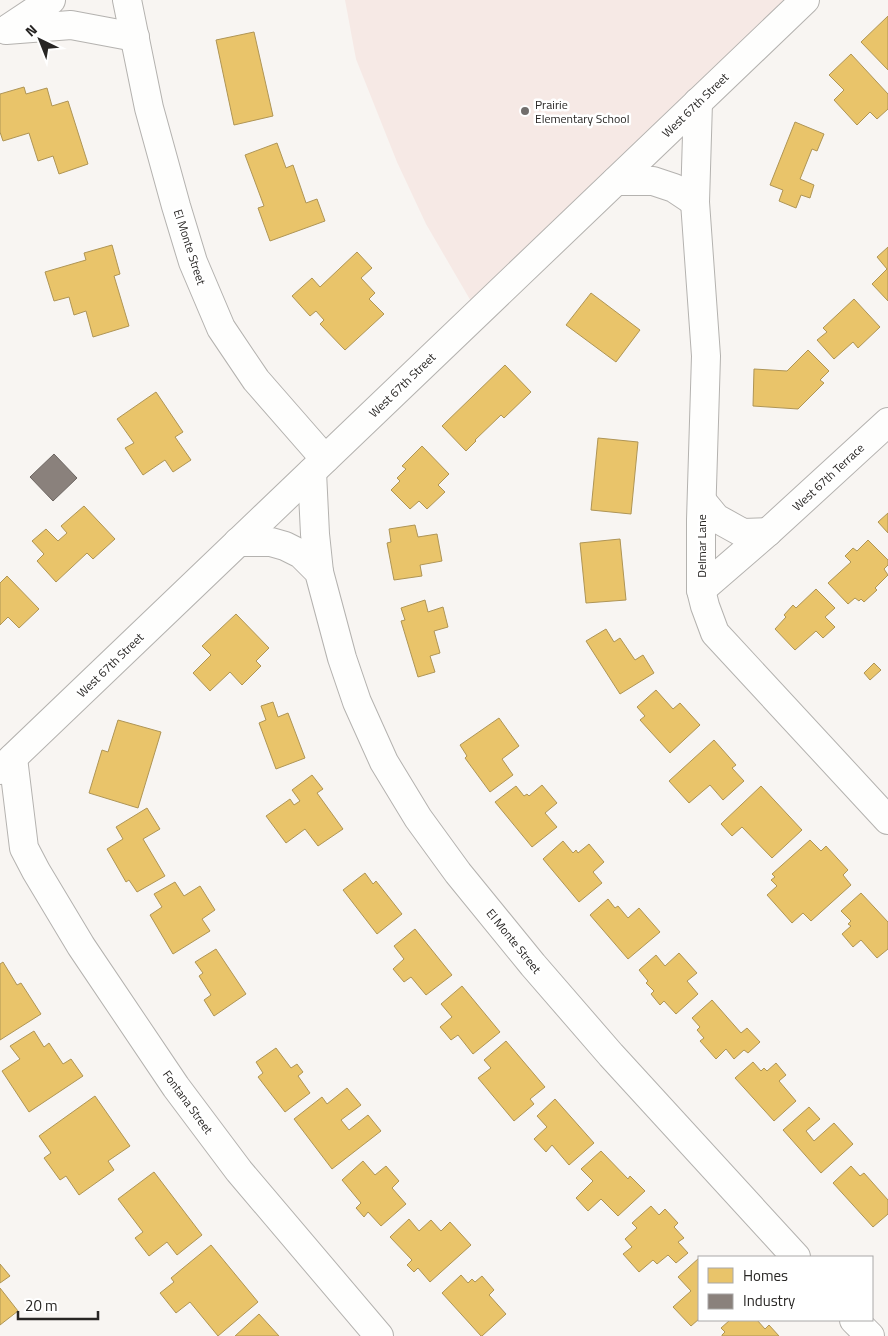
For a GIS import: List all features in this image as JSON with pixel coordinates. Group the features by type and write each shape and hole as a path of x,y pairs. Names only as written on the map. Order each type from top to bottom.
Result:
{"street":[{"path":"3,31 51,0"},
{"name":"El Monte Street","path":"127,0 149,108 192,262 221,328 318,465 315,534 319,572 342,658 357,702 384,762 418,818 458,873 533,965 591,1033 795,1256"},
{"name":"West 67th Street","path":"6,764 805,0"},
{"path":"3,31 71,25 135,37"},
{"name":"Delmar Lane","path":"698,102 695,202 706,356 701,590 705,606 715,633 888,820"},
{"path":"616,181 653,181 674,188 695,202"},
{"name":"West 67th Terrace","path":"701,590 768,532 888,422"},
{"path":"702,501 716,518 743,533 768,532"},
{"path":"238,542 271,542 285,546 301,554 319,572"},
{"name":"Fontana Street","path":"6,764 12,843 36,871 81,946 176,1087 239,1171 379,1336"},
{"path":"855,1321 870,1336"}],"shaded area":[{"name":"Prairie Elementary School","path":"345,0 788,0 472,303 426,224 397,162 356,59"}],"building: Homes":[{"path":"888,16 888,70 861,42"},
{"path":"254,32 273,116 234,125 216,40"},
{"path":"851,54 888,94 888,109 877,119 870,112 857,125 834,100 844,90 829,75"},
{"path":"24,87 26,94 47,88 52,106 68,101 88,164 59,174 53,156 38,161 29,133 3,141 0,132 0,94"},
{"path":"795,122 824,134 817,151 812,149 800,179 814,185 810,198 801,195 796,208 779,201 783,190 770,185"},
{"path":"277,143 286,168 293,165 306,203 317,199 325,221 270,241 258,208 264,206 245,155"},
{"path":"112,245 120,274 114,276 129,326 93,337 86,311 74,315 69,297 54,301 45,272 86,260 84,253"},
{"path":"888,247 888,301 872,284 887,269 877,257"},
{"path":"357,252 372,268 361,278 375,293 369,299 384,314 345,350 320,324 324,320 316,311 310,316 292,296 312,278 320,287"},
{"path":"591,293 640,330 616,362 566,325"},
{"path":"854,299 880,327 858,348 853,342 834,359 817,340 827,332 823,328"},
{"path":"808,350 829,371 820,380 824,383 798,409 753,406 754,369 787,371"},
{"path":"505,365 531,392 504,418 501,415 466,451 442,426"},
{"path":"156,392 183,432 175,437 191,460 173,472 165,460 143,475 125,448 134,443 117,419"},
{"path":"598,438 638,442 631,514 591,510"},
{"path":"422,446 449,474 438,485 445,492 427,509 419,501 410,509 391,490 400,481 397,478 406,469 402,466"},
{"path":"84,506 115,539 93,559 87,553 56,582 37,561 44,554 32,541 46,529 58,541 67,533 61,526"},
{"path":"888,513 888,533 878,522"},
{"path":"415,525 418,537 437,534 442,561 420,565 422,576 394,580 387,543 391,542 389,529"},
{"path":"620,539 626,600 586,603 580,543"},
{"path":"868,540 888,560 888,565 884,569 888,575 875,588 877,590 864,602 861,599 859,601 855,598 848,604 828,583 851,562 845,556 853,548 857,551"},
{"path":"7,576 39,609 19,628 8,617 0,625 0,583"},
{"path":"816,589 835,608 825,617 835,627 823,638 816,631 795,650 775,629 786,617 784,615 793,605 796,608"},
{"path":"425,600 428,612 443,607 448,627 434,631 440,653 430,656 435,672 418,677 401,621 405,620 401,608"},
{"path":"236,614 269,648 256,661 261,666 242,685 230,672 210,691 193,673 211,655 202,646"},
{"path":"606,629 614,642 620,638 635,660 643,655 654,673 620,694 586,641"},
{"path":"874,663 881,670 870,680 864,673"},
{"path":"656,690 673,709 680,703 700,725 670,753 640,720 645,716 637,707"},
{"path":"273,702 278,717 288,713 305,758 276,769 259,723 266,720 261,706"},
{"path":"499,718 519,746 502,759 513,775 490,792 465,758 467,756 460,745"},
{"path":"118,720 161,732 138,808 89,793 102,750 108,752"},
{"path":"714,740 736,765 732,768 744,781 723,800 710,785 689,803 669,781"},
{"path":"312,775 323,789 317,793 343,829 318,846 305,829 286,843 266,816 290,799 294,805 300,801 292,790"},
{"path":"542,785 557,803 545,813 557,827 532,847 495,802 516,786 524,796 527,794 529,796"},
{"path":"761,786 802,830 772,858 742,827 732,836 721,824"},
{"path":"147,808 160,829 143,839 165,876 137,892 129,880 126,882 107,849 123,839 116,827"},
{"path":"810,840 821,851 826,846 848,870 843,875 851,885 811,921 803,913 792,923 767,895 777,886 771,880 775,877 772,874"},
{"path":"563,841 573,853 576,850 578,853 589,844 604,862 593,872 602,883 579,902 543,859"},
{"path":"365,873 373,884 376,881 402,914 377,934 343,890"},
{"path":"175,882 184,896 200,886 215,910 202,919 210,931 173,954 150,915 162,907 154,894"},
{"path":"861,893 888,922 888,949 877,958 861,940 853,947 842,934 851,926 848,924 851,921 841,911"},
{"path":"608,899 615,908 618,906 628,918 639,908 660,932 628,959 590,915"},
{"path":"415,929 452,975 426,995 411,977 404,982 393,969 404,959 394,946"},
{"path":"216,949 246,994 214,1016 204,1000 211,995 199,976 203,973 195,962"},
{"path":"679,953 697,973 687,981 698,994 676,1014 664,1001 660,1005 651,994 654,991 646,983 648,981 639,970 656,955 665,966"},
{"path":"3,962 17,985 21,983 41,1014 0,1040 0,964"},
{"path":"462,986 500,1032 473,1054 458,1035 451,1040 440,1027 452,1017 441,1004"},
{"path":"712,1000 741,1033 747,1028 760,1042 748,1053 744,1050 734,1059 726,1049 716,1059 700,1041 704,1038 697,1030 700,1027 692,1018"},
{"path":"34,1031 44,1047 49,1043 63,1064 71,1059 83,1076 29,1112 2,1071 20,1059 10,1046"},
{"path":"506,1041 545,1087 530,1099 534,1104 514,1121 478,1078 491,1068 484,1060"},
{"path":"276,1048 291,1068 297,1064 303,1072 298,1076 310,1093 285,1112 258,1077 263,1073 256,1062"},
{"path":"753,1062 761,1071 764,1068 767,1071 776,1063 786,1075 779,1081 796,1101 774,1121 735,1078"},
{"path":"347,1088 361,1105 341,1120 349,1130 368,1115 381,1131 332,1169 294,1119 322,1097 327,1104"},
{"path":"95,1096 130,1146 108,1161 114,1170 79,1195 66,1176 60,1180 44,1158 51,1153 39,1136"},
{"path":"555,1099 594,1143 569,1165 552,1145 546,1152 534,1139 547,1127 537,1116"},
{"path":"809,1107 820,1119 806,1131 814,1141 834,1123 853,1144 821,1173 783,1130"},
{"path":"601,1151 628,1179 630,1176 645,1191 618,1216 601,1199 588,1211 576,1198 593,1181 581,1169"},
{"path":"363,1161 375,1175 386,1166 399,1181 392,1188 406,1204 381,1226 368,1212 364,1217 356,1208 361,1203 342,1180"},
{"path":"851,1166 860,1176 864,1173 888,1200 888,1214 873,1227 833,1183"},
{"path":"154,1172 202,1235 177,1255 167,1242 149,1256 135,1238 143,1232 118,1199"},
{"path":"651,1206 659,1215 665,1209 678,1223 674,1227 684,1238 678,1242 688,1253 676,1263 668,1255 657,1264 653,1260 639,1272 623,1254 632,1247 625,1239 637,1228 632,1223"},
{"path":"409,1219 419,1231 431,1220 441,1231 450,1222 471,1245 430,1282 418,1268 414,1272 407,1265 412,1260 390,1237"},
{"path":"211,1245 258,1302 218,1336 190,1302 176,1313 160,1293 174,1282 171,1278"},
{"path":"698,1259 698,1320 691,1326 673,1307 691,1291 678,1277"},
{"path":"0,1264 10,1276 0,1283"},
{"path":"461,1275 468,1283 472,1279 475,1282 482,1276 494,1290 489,1295 506,1314 482,1336 442,1293"},
{"path":"0,1288 18,1311 0,1325"},
{"path":"259,1314 279,1336 235,1336"},
{"path":"729,1321 758,1321 765,1329 769,1325 779,1336 722,1336 725,1332 721,1328"}],"building: Industry":[{"path":"54,454 77,478 53,501 30,477"}],"place":[{"name":"Prairie Elementary School","path":"525,111"}]}
